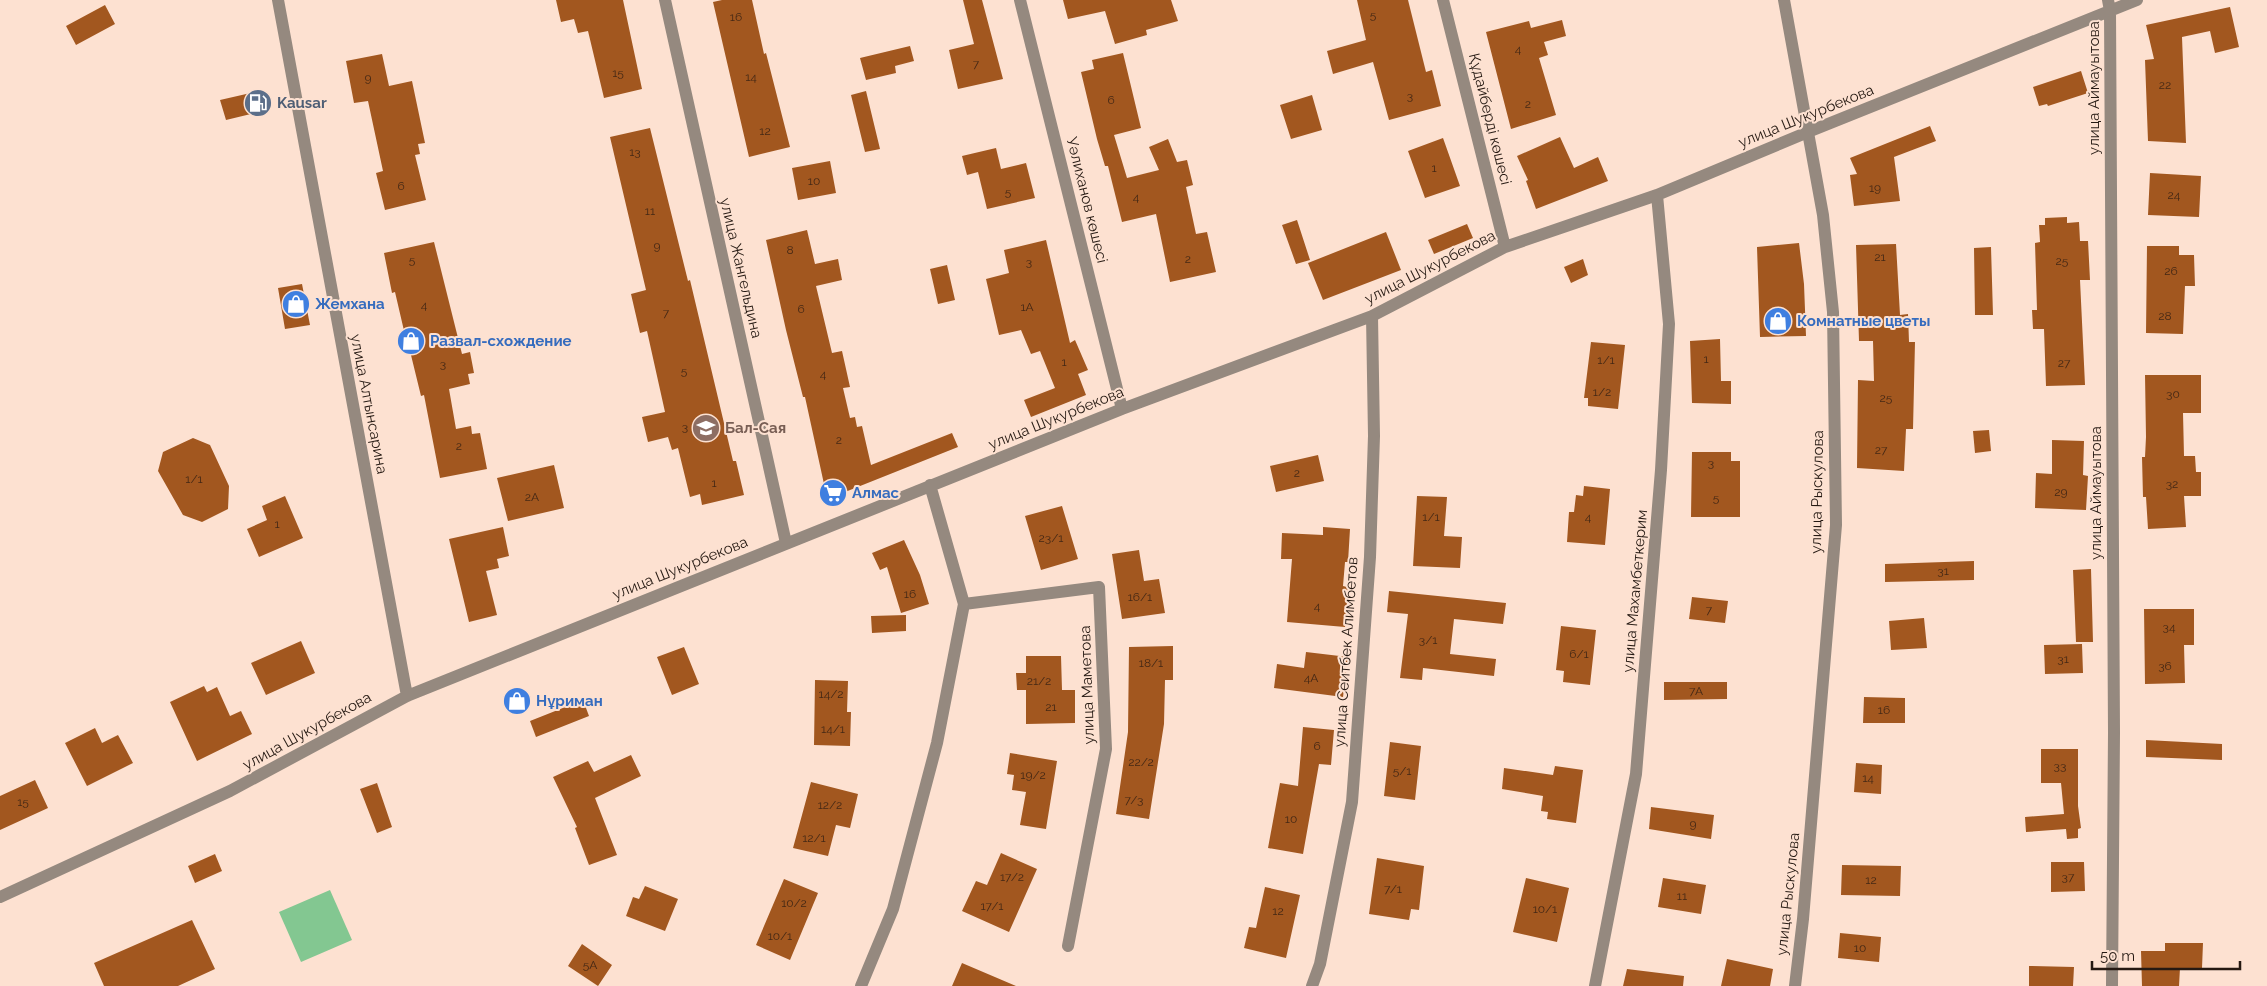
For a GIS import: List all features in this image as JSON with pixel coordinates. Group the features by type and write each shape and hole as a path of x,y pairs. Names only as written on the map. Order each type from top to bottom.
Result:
{"street":[{"name":"улица Алтынсарина","path":"278,0 407,696"},
{"name":"улица Жангельдина","path":"665,0 786,542"},
{"name":"Уәлиханов көшесі","path":"1020,0 1122,409"},
{"name":"Құдайберді көшесі","path":"1443,0 1505,247"},
{"name":"улица Рыскулова","path":"1784,0 1823,215 1833,312 1836,525 1803,919 1795,986"},
{"name":"улица Шукурбекова","path":"0,897 230,791 407,696 786,542 1122,409 1372,316 1505,247 1657,195 2109,5 2137,0"},
{"name":"улица Аймауытова","path":"2109,5 2114,733 2112,986"},
{"name":"улица Махамбеткерим","path":"1595,986 1636,774 1658,499 1669,324 1657,195"},
{"name":"улица Сеитбек Алимбетов","path":"1312,986 1320,964 1352,802 1370,556 1374,436 1372,316"},
{"path":"861,986 893,910 936,742 964,604 930,485"},
{"name":"улица Маметова","path":"964,604 1099,586 1106,748 1068,946"}],"green space":[{"path":"330,890 352,940 301,962 279,912"}],"building":[{"path":"556,0 623,0 642,89 604,98 588,31 578,33 574,19 561,22"},
{"path":"722,0 752,0 764,54 766,53 790,147 749,157 713,2"},
{"path":"963,0 982,0 1003,79 958,89 949,50 974,44"},
{"path":"1063,0 1171,0 1178,21 1146,30 1147,35 1115,44 1105,11 1068,19"},
{"path":"1357,0 1408,0 1426,72 1432,70 1441,106 1389,120 1373,62 1333,74 1327,51 1366,40"},
{"path":"105,5 115,24 76,45 66,26"},
{"path":"2230,7 2239,47 2215,53 2210,31 2182,37 2186,143 2148,141 2145,60 2154,59 2146,25"},
{"path":"1562,20 1566,36 1544,42 1548,55 1539,58 1556,115 1511,129 1486,32 1529,21 1531,28"},
{"path":"910,46 914,61 895,66 896,73 866,80 860,58"},
{"path":"1123,53 1141,128 1114,135 1127,178 1159,170 1149,147 1168,139 1177,162 1187,160 1193,185 1186,187 1196,234 1207,232 1216,272 1170,282 1156,214 1122,222 1108,166 1105,166 1097,139 1081,72 1094,69 1092,60"},
{"path":"382,54 389,86 412,81 425,143 418,144 420,154 415,155 426,200 385,210 376,173 383,171 368,101 354,103 346,61"},
{"path":"2081,71 2088,93 2048,106 2047,104 2039,106 2033,87"},
{"path":"263,90 268,110 226,120 220,100"},
{"path":"866,91 880,149 865,152 851,95"},
{"path":"1312,95 1322,130 1291,139 1280,105"},
{"path":"1930,126 1936,141 1894,157 1900,201 1854,206 1850,175 1857,174 1850,158"},
{"path":"650,128 688,281 690,280 733,461 736,461 744,495 702,505 700,494 690,497 678,448 672,450 668,437 648,442 642,417 665,412 647,331 640,333 631,294 646,290 610,137"},
{"path":"1560,137 1574,168 1598,157 1608,181 1536,209 1526,181 1528,180 1517,156"},
{"path":"1443,138 1460,186 1425,198 1408,151"},
{"path":"996,148 1001,169 1026,163 1035,198 987,209 978,172 967,175 962,156"},
{"path":"830,161 836,193 798,200 792,168"},
{"path":"2150,173 2201,176 2199,217 2148,215"},
{"path":"2067,217 2067,223 2079,222 2080,241 2088,241 2090,280 2080,280 2085,385 2046,386 2044,329 2033,329 2032,310 2037,310 2035,243 2040,242 2039,225 2045,225 2045,218"},
{"path":"1297,220 1310,260 1296,264 1282,225"},
{"path":"1467,224 1473,238 1434,254 1428,240"},
{"path":"807,230 815,264 838,259 842,280 816,286 832,353 842,351 850,387 843,388 850,418 855,417 857,427 862,426 871,465 952,433 958,447 830,498 824,484 805,397 803,397 786,330 766,240"},
{"path":"1386,232 1401,270 1323,300 1308,263"},
{"path":"1046,240 1070,343 1075,340 1088,370 1078,374 1086,395 1031,417 1024,400 1055,388 1040,351 1031,354 1021,330 999,335 986,279 1009,273 1004,250"},
{"path":"434,242 462,354 470,352 474,373 468,374 470,384 449,389 456,429 471,426 472,434 480,433 487,469 440,478 424,395 421,396 410,351 406,353 402,336 405,335 395,292 392,293 384,253"},
{"path":"1799,243 1804,284 1806,336 1760,337 1757,247"},
{"path":"1896,244 1900,315 1908,314 1909,342 1915,342 1913,429 1906,429 1904,471 1857,468 1858,380 1874,381 1873,341 1859,341 1856,245"},
{"path":"2147,246 2179,246 2179,255 2194,255 2195,286 2185,286 2183,334 2146,333"},
{"path":"1991,247 1993,315 1975,315 1974,248"},
{"path":"1583,259 1588,275 1571,283 1564,267"},
{"path":"947,265 955,300 938,304 930,269"},
{"path":"302,284 310,325 285,329 278,288"},
{"path":"1720,339 1721,381 1731,381 1731,404 1692,403 1690,341"},
{"path":"1591,342 1625,345 1618,409 1588,406 1588,398 1584,398"},
{"path":"2145,375 2201,375 2201,413 2183,413 2184,456 2195,456 2196,472 2201,472 2201,496 2184,496 2186,527 2148,529 2146,497 2143,497 2142,457 2145,457 2146,437"},
{"path":"1989,430 1991,451 1975,453 1973,431"},
{"path":"193,438 210,445 229,486 228,509 202,522 183,515 158,471 163,452"},
{"path":"2052,440 2084,441 2083,475 2088,476 2086,510 2035,508 2036,473 2052,474"},
{"path":"1692,452 1731,452 1731,461 1740,461 1740,517 1691,517"},
{"path":"1318,455 1324,481 1276,492 1270,466"},
{"path":"554,465 564,508 508,521 497,478"},
{"path":"1584,486 1610,489 1605,545 1567,542 1569,512 1574,512 1576,495 1583,496"},
{"path":"285,496 303,538 259,557 247,529 267,520 262,506"},
{"path":"1417,496 1447,497 1444,536 1462,537 1460,568 1413,566"},
{"path":"1062,506 1078,559 1041,570 1025,516"},
{"path":"503,527 509,556 497,559 499,568 486,571 497,615 469,622 449,539"},
{"path":"1323,527 1350,529 1348,562 1345,562 1343,586 1347,587 1348,590 1345,627 1287,622 1292,559 1281,559 1282,533 1323,535"},
{"path":"904,540 920,575 929,604 901,613 887,567 880,570 872,553"},
{"path":"1139,550 1144,581 1159,579 1165,613 1122,619 1112,554"},
{"path":"1974,561 1974,580 1885,582 1885,564"},
{"path":"2091,569 2093,642 2076,642 2073,570"},
{"path":"1389,591 1506,603 1503,624 1454,619 1450,654 1496,659 1494,676 1423,668 1422,680 1400,678 1408,614 1387,612"},
{"path":"1692,597 1728,601 1725,623 1689,619"},
{"path":"2144,609 2194,609 2194,645 2184,645 2185,683 2145,684"},
{"path":"906,615 906,631 872,633 871,616"},
{"path":"1924,618 1927,648 1891,650 1889,621"},
{"path":"1561,626 1596,630 1590,685 1563,682 1564,671 1556,670"},
{"path":"301,641 315,673 266,695 251,663"},
{"path":"2082,644 2083,673 2045,674 2044,645"},
{"path":"1173,646 1173,680 1165,680 1164,724 1149,819 1116,814 1128,732 1129,647"},
{"path":"684,647 699,684 672,695 657,657"},
{"path":"1306,652 1348,657 1343,697 1274,688 1277,664 1304,668"},
{"path":"1026,656 1061,656 1062,690 1075,690 1075,723 1026,724 1026,690 1017,690 1016,673 1026,673"},
{"path":"815,680 848,681 847,712 851,712 850,746 814,745"},
{"path":"1664,682 1727,682 1727,699 1664,700"},
{"path":"204,686 207,692 217,687 230,716 241,711 252,734 197,761 170,702"},
{"path":"1864,697 1905,698 1905,723 1863,723"},
{"path":"583,700 589,716 536,737 530,721"},
{"path":"1303,727 1334,730 1331,765 1319,764 1303,854 1268,848 1280,783 1298,786"},
{"path":"95,728 102,743 118,735 133,763 87,786 65,743"},
{"path":"2146,740 2222,744 2222,760 2146,757"},
{"path":"1390,742 1421,746 1415,800 1384,796"},
{"path":"2041,749 2078,749 2078,806 2081,828 2078,829 2078,838 2067,839 2066,829 2026,832 2025,817 2064,814 2061,783 2041,783"},
{"path":"1010,753 1057,761 1046,829 1020,825 1026,792 1012,790 1014,775 1007,774"},
{"path":"631,755 641,776 595,798 617,855 589,865 575,828 577,827 553,777 588,761 594,772"},
{"path":"1856,763 1882,765 1881,794 1854,792"},
{"path":"1555,766 1583,770 1576,823 1547,819 1548,812 1541,811 1543,796 1502,789 1504,768 1553,775"},
{"path":"35,780 48,808 0,830 0,796"},
{"path":"811,782 858,794 850,828 836,825 828,856 793,848"},
{"path":"377,783 392,827 377,833 360,789"},
{"path":"1651,807 1714,815 1711,839 1649,829"},
{"path":"1001,853 1037,869 1009,932 962,911 976,881 987,885"},
{"path":"215,854 222,871 195,883 188,866"},
{"path":"1377,858 1424,866 1419,910 1411,909 1409,920 1369,914"},
{"path":"2051,862 2084,862 2085,891 2051,892"},
{"path":"1842,865 1901,866 1900,896 1841,895"},
{"path":"1526,878 1569,888 1557,942 1513,932"},
{"path":"1663,878 1706,885 1701,914 1658,907"},
{"path":"784,879 818,893 790,960 756,945"},
{"path":"645,886 678,899 665,931 626,916 633,897 639,899"},
{"path":"1265,887 1300,895 1286,958 1244,948 1249,927 1256,928"},
{"path":"192,920 215,969 178,986 104,986 94,963"},
{"path":"1840,933 1881,937 1879,962 1838,958"},
{"path":"2165,943 2203,943 2202,968 2180,968 2179,986 2142,986 2141,951 2165,951"},
{"path":"582,944 612,965 598,986 568,966"},
{"path":"1727,959 1773,969 1770,986 1721,986"},
{"path":"962,963 1016,986 952,986"},
{"path":"2029,966 2074,967 2073,986 2029,986"},
{"path":"1627,969 1684,976 1683,986 1623,986"}],"place":[{"name":"Kausar","path":"258,103"},
{"name":"Жемхана","path":"296,304"},
{"name":"Комнатные цветы","path":"1778,321"},
{"name":"Развал-схождение","path":"411,341"},
{"name":"Бал-Сая","path":"706,428"},
{"name":"Алмас","path":"833,493"},
{"name":"Нұриман","path":"517,701"}]}
